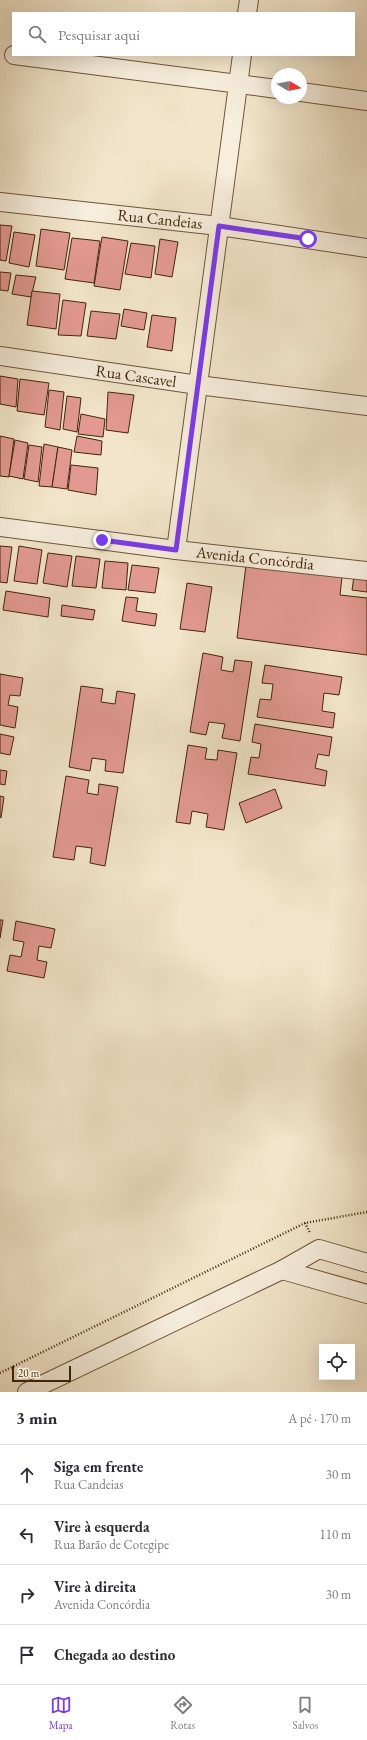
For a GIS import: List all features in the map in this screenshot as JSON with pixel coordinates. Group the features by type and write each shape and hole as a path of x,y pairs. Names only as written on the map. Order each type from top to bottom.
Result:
{"street":[{"path":"247,12 249,0"},
{"path":"0,53 12,55"},
{"path":"22,56 271,87"},
{"path":"176,550 242,56"},
{"path":"307,93 367,101"},
{"name":"Rua Candeias","path":"0,202 219,226 367,248"},
{"name":"Rua Cascavel","path":"0,356 198,385 367,406"},
{"name":"Avenida Concórdia","path":"0,526 176,550 367,571"},
{"path":"27,1392 282,1270 319,1249 367,1263"},
{"path":"282,1270 367,1294"}],"path":[{"path":"0,1373 305,1222 367,1212"}],"building":[{"path":"0,225 12,226 6,261 0,260"},
{"path":"41,229 70,233 64,270 36,266"},
{"path":"14,232 35,235 29,267 9,263"},
{"path":"102,237 128,241 120,290 94,286"},
{"path":"72,238 100,241 94,283 65,279"},
{"path":"160,239 178,242 172,277 155,274"},
{"path":"131,243 155,246 151,278 125,274"},
{"path":"0,272 11,273 8,291 0,290"},
{"path":"16,275 36,277 31,297 12,294"},
{"path":"32,291 60,294 56,329 27,325"},
{"path":"63,300 86,303 81,336 58,335"},
{"path":"124,309 147,313 144,330 121,326"},
{"path":"91,311 120,314 116,339 87,336"},
{"path":"152,315 176,318 172,351 147,347"},
{"path":"0,376 18,379 16,407 0,404"},
{"path":"20,379 49,383 44,415 17,411"},
{"path":"49,390 64,392 60,430 45,427"},
{"path":"108,392 134,395 128,433 106,430"},
{"path":"67,396 81,398 77,432 63,429"},
{"path":"81,414 105,419 103,437 78,434"},
{"path":"0,436 14,439 9,477 0,476"},
{"path":"77,436 102,441 101,455 74,452"},
{"path":"15,440 28,443 23,479 9,476"},
{"path":"44,444 58,447 52,487 39,486"},
{"path":"29,445 42,447 38,482 24,479"},
{"path":"58,447 72,450 67,489 52,487"},
{"path":"71,465 98,468 96,495 68,490"},
{"path":"0,546 12,547 7,583 0,582"},
{"path":"19,546 42,550 37,584 14,581"},
{"path":"48,553 72,556 67,587 43,583"},
{"path":"76,556 100,559 96,588 72,586"},
{"path":"105,561 128,563 126,590 102,588"},
{"path":"132,565 159,568 155,593 128,590"},
{"path":"246,565 342,577 340,595 367,598 367,655 237,638"},
{"path":"354,576 367,578 367,592 352,590"},
{"path":"187,583 212,587 205,632 180,629"},
{"path":"6,591 50,598 48,617 3,610"},
{"path":"126,597 138,598 136,611 157,614 155,626 122,621"},
{"path":"62,605 95,610 93,620 61,616"},
{"path":"203,653 223,657 221,670 233,672 235,660 252,662 240,741 222,738 225,724 209,722 206,735 190,732"},
{"path":"265,665 342,677 339,695 324,693 322,711 335,713 333,728 257,717 260,699 271,700 273,684 262,683"},
{"path":"0,674 23,678 20,696 10,695 8,705 18,707 15,728 0,725"},
{"path":"81,686 103,689 101,702 115,704 117,691 135,694 123,773 105,771 106,760 92,758 90,771 69,767"},
{"path":"255,724 332,737 329,756 318,754 315,768 327,771 325,786 248,774 251,757 259,758 261,744 252,742"},
{"path":"0,734 14,737 10,755 0,753"},
{"path":"188,745 207,748 205,759 217,760 218,750 237,753 224,830 206,827 208,814 192,811 190,824 176,822"},
{"path":"0,770 7,771 5,785 0,784"},
{"path":"66,776 89,780 87,793 98,795 99,784 118,787 105,866 90,863 92,848 76,846 74,860 53,857"},
{"path":"275,789 282,808 246,823 239,803"},
{"path":"0,796 4,797 1,818 0,817"},
{"path":"0,920 3,920 0,938"},
{"path":"16,921 55,929 51,948 39,946 37,960 47,962 44,978 7,971 10,955 21,957 24,942 13,940"}],"route":[{"path":"102,540 176,550 219,226 308,239"}]}
